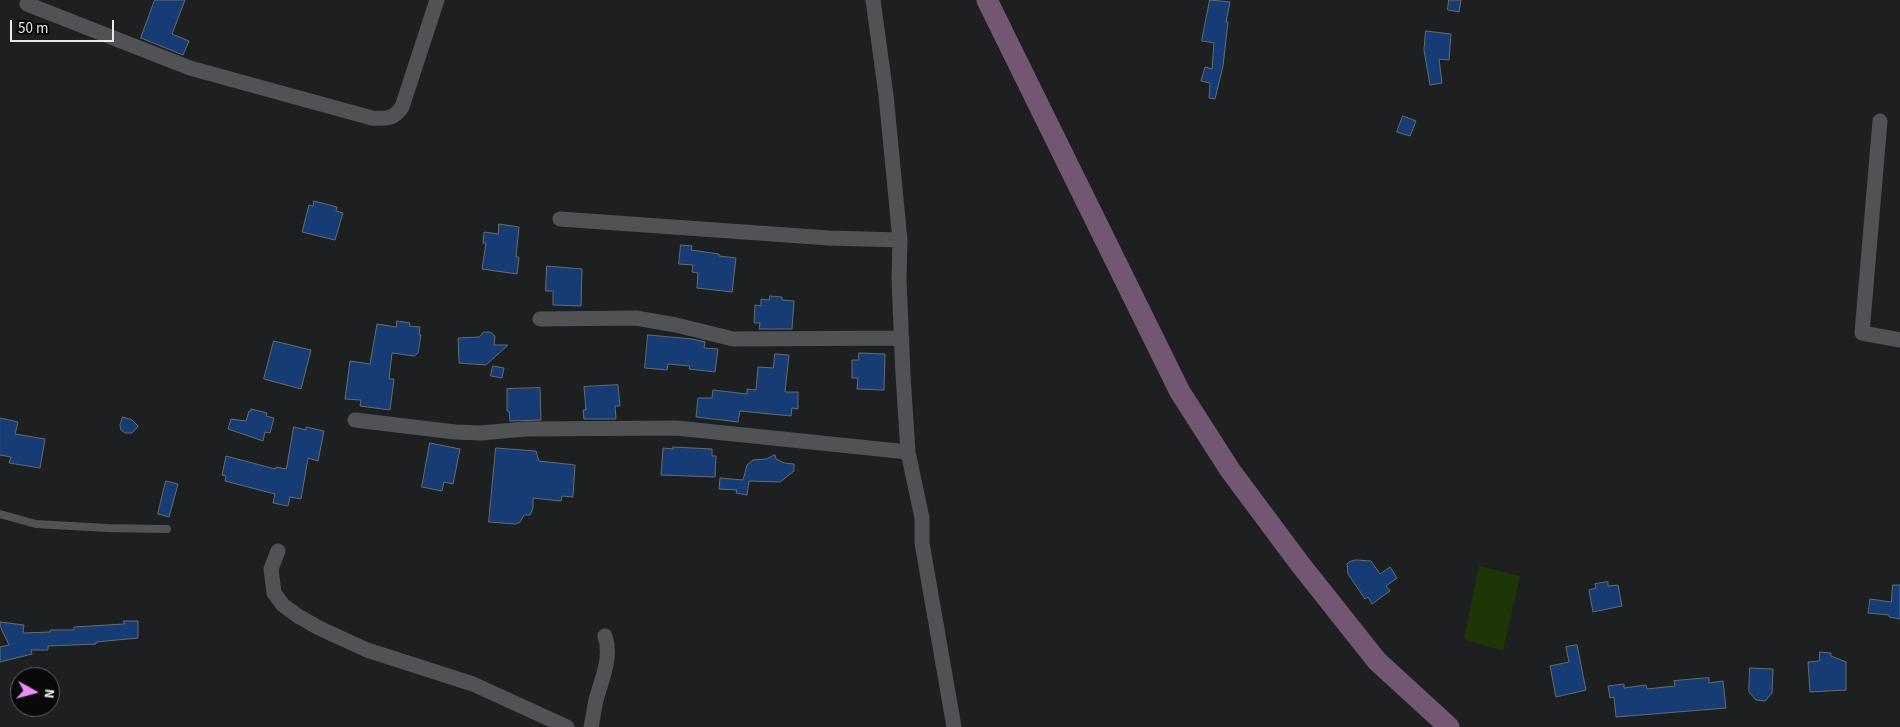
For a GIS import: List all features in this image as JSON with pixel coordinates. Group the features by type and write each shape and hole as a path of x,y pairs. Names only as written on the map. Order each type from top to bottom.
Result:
{"street":[{"path":"27,4 190,68 372,118 385,119 396,116 402,107 437,0"},
{"path":"873,0 886,95 900,240 899,279 908,452 920,510 922,544 954,727"},
{"path":"987,0 1180,392 1230,470 1300,564 1377,661 1449,727"},
{"path":"1880,122 1862,333 1900,340"},
{"path":"560,219 829,238 900,240"},
{"path":"540,319 636,318 676,325 734,339 902,338"},
{"path":"355,420 463,432 525,429 676,428 908,452"},
{"path":"278,551 271,569 274,593 283,605 298,616 319,628 368,650 473,684 567,727"},
{"path":"591,727 607,660 608,647 605,636"}],"lane":[{"path":"0,514 36,524 167,529"}],"green space":[{"path":"1479,566 1520,576 1503,651 1464,639"}],"building":[{"path":"155,0 185,0 172,34 189,41 183,55 141,38"},
{"path":"1210,0 1230,2 1226,22 1228,22 1223,66 1215,99 1209,98 1210,83 1201,81 1205,67 1212,69 1214,43 1202,41"},
{"path":"1449,0 1461,0 1459,12 1448,10"},
{"path":"1426,31 1451,34 1449,60 1439,59 1442,83 1430,85 1424,50"},
{"path":"1403,116 1416,121 1410,136 1397,132"},
{"path":"314,201 337,207 336,211 343,213 335,240 302,232 309,205 313,206"},
{"path":"499,224 519,227 516,257 519,257 517,274 482,269 486,243 483,243 484,232 498,234"},
{"path":"681,245 692,246 691,250 736,258 732,292 697,288 698,273 692,272 693,265 679,264"},
{"path":"547,266 582,269 581,306 553,305 553,291 546,291"},
{"path":"770,296 794,301 792,329 759,329 760,323 754,323 755,305 761,306 761,299 769,300"},
{"path":"397,321 410,323 409,326 420,327 419,335 421,335 418,353 414,356 392,353 389,379 394,379 390,410 360,406 361,400 345,399 350,361 370,364 377,324 396,327"},
{"path":"484,332 490,332 495,336 494,345 508,345 486,365 459,363 458,338 479,337"},
{"path":"648,335 692,339 705,342 704,348 718,349 715,372 689,369 690,366 668,364 667,370 645,368"},
{"path":"274,341 311,350 301,389 264,379"},
{"path":"859,353 885,354 884,390 857,389 858,378 852,378 852,360 858,360"},
{"path":"775,354 789,355 785,392 798,392 798,409 792,408 791,416 740,411 738,422 696,417 698,398 712,398 713,390 747,394 747,389 756,390 758,367 773,368"},
{"path":"493,366 504,368 502,378 491,376"},
{"path":"618,385 620,406 615,406 616,419 584,419 583,410 586,410 584,387"},
{"path":"540,388 541,420 510,421 509,411 507,411 507,389"},
{"path":"251,409 267,413 266,416 274,418 270,433 265,432 263,441 228,429 231,419 246,421"},
{"path":"123,417 132,420 138,426 132,433 125,433 121,430 120,425"},
{"path":"0,418 18,422 15,434 45,439 40,468 9,463 11,457 0,455"},
{"path":"294,427 306,430 306,427 324,431 318,461 308,458 301,499 290,497 288,506 273,503 275,494 225,481 226,476 222,475 226,456 275,469 276,467 286,469"},
{"path":"430,443 460,449 453,484 444,482 442,491 422,487"},
{"path":"673,447 712,449 712,456 716,456 715,477 661,475 663,448 673,449"},
{"path":"496,448 536,451 539,461 575,465 573,497 562,496 561,501 533,498 533,508 530,515 524,515 520,522 516,524 489,522"},
{"path":"775,455 776,459 784,463 794,464 794,471 780,482 749,481 747,495 736,493 737,490 719,489 720,478 743,480 747,465 753,460 766,459"},
{"path":"166,481 178,484 169,517 158,514"},
{"path":"1356,560 1371,561 1380,574 1390,567 1397,578 1386,586 1390,591 1372,604 1368,597 1365,599 1348,574 1347,564"},
{"path":"1608,582 1608,586 1618,585 1622,606 1593,612 1589,590 1596,588 1595,584"},
{"path":"1893,585 1900,585 1900,619 1889,617 1889,615 1868,613 1870,599 1891,602"},
{"path":"124,621 138,621 138,638 96,642 96,644 48,646 48,650 31,650 32,654 0,662 0,647 9,645 0,622 24,625 23,633 74,630 74,627 124,624"},
{"path":"1577,645 1586,690 1556,697 1550,666 1569,662 1566,647"},
{"path":"1820,652 1831,653 1831,656 1846,662 1846,690 1810,692 1808,662 1819,661"},
{"path":"1750,668 1773,669 1772,693 1765,701 1756,700 1749,692"},
{"path":"1709,678 1709,683 1723,681 1726,708 1616,717 1614,697 1610,698 1608,686 1624,684 1624,688 1646,685 1647,689 1675,686 1674,681"}]}
